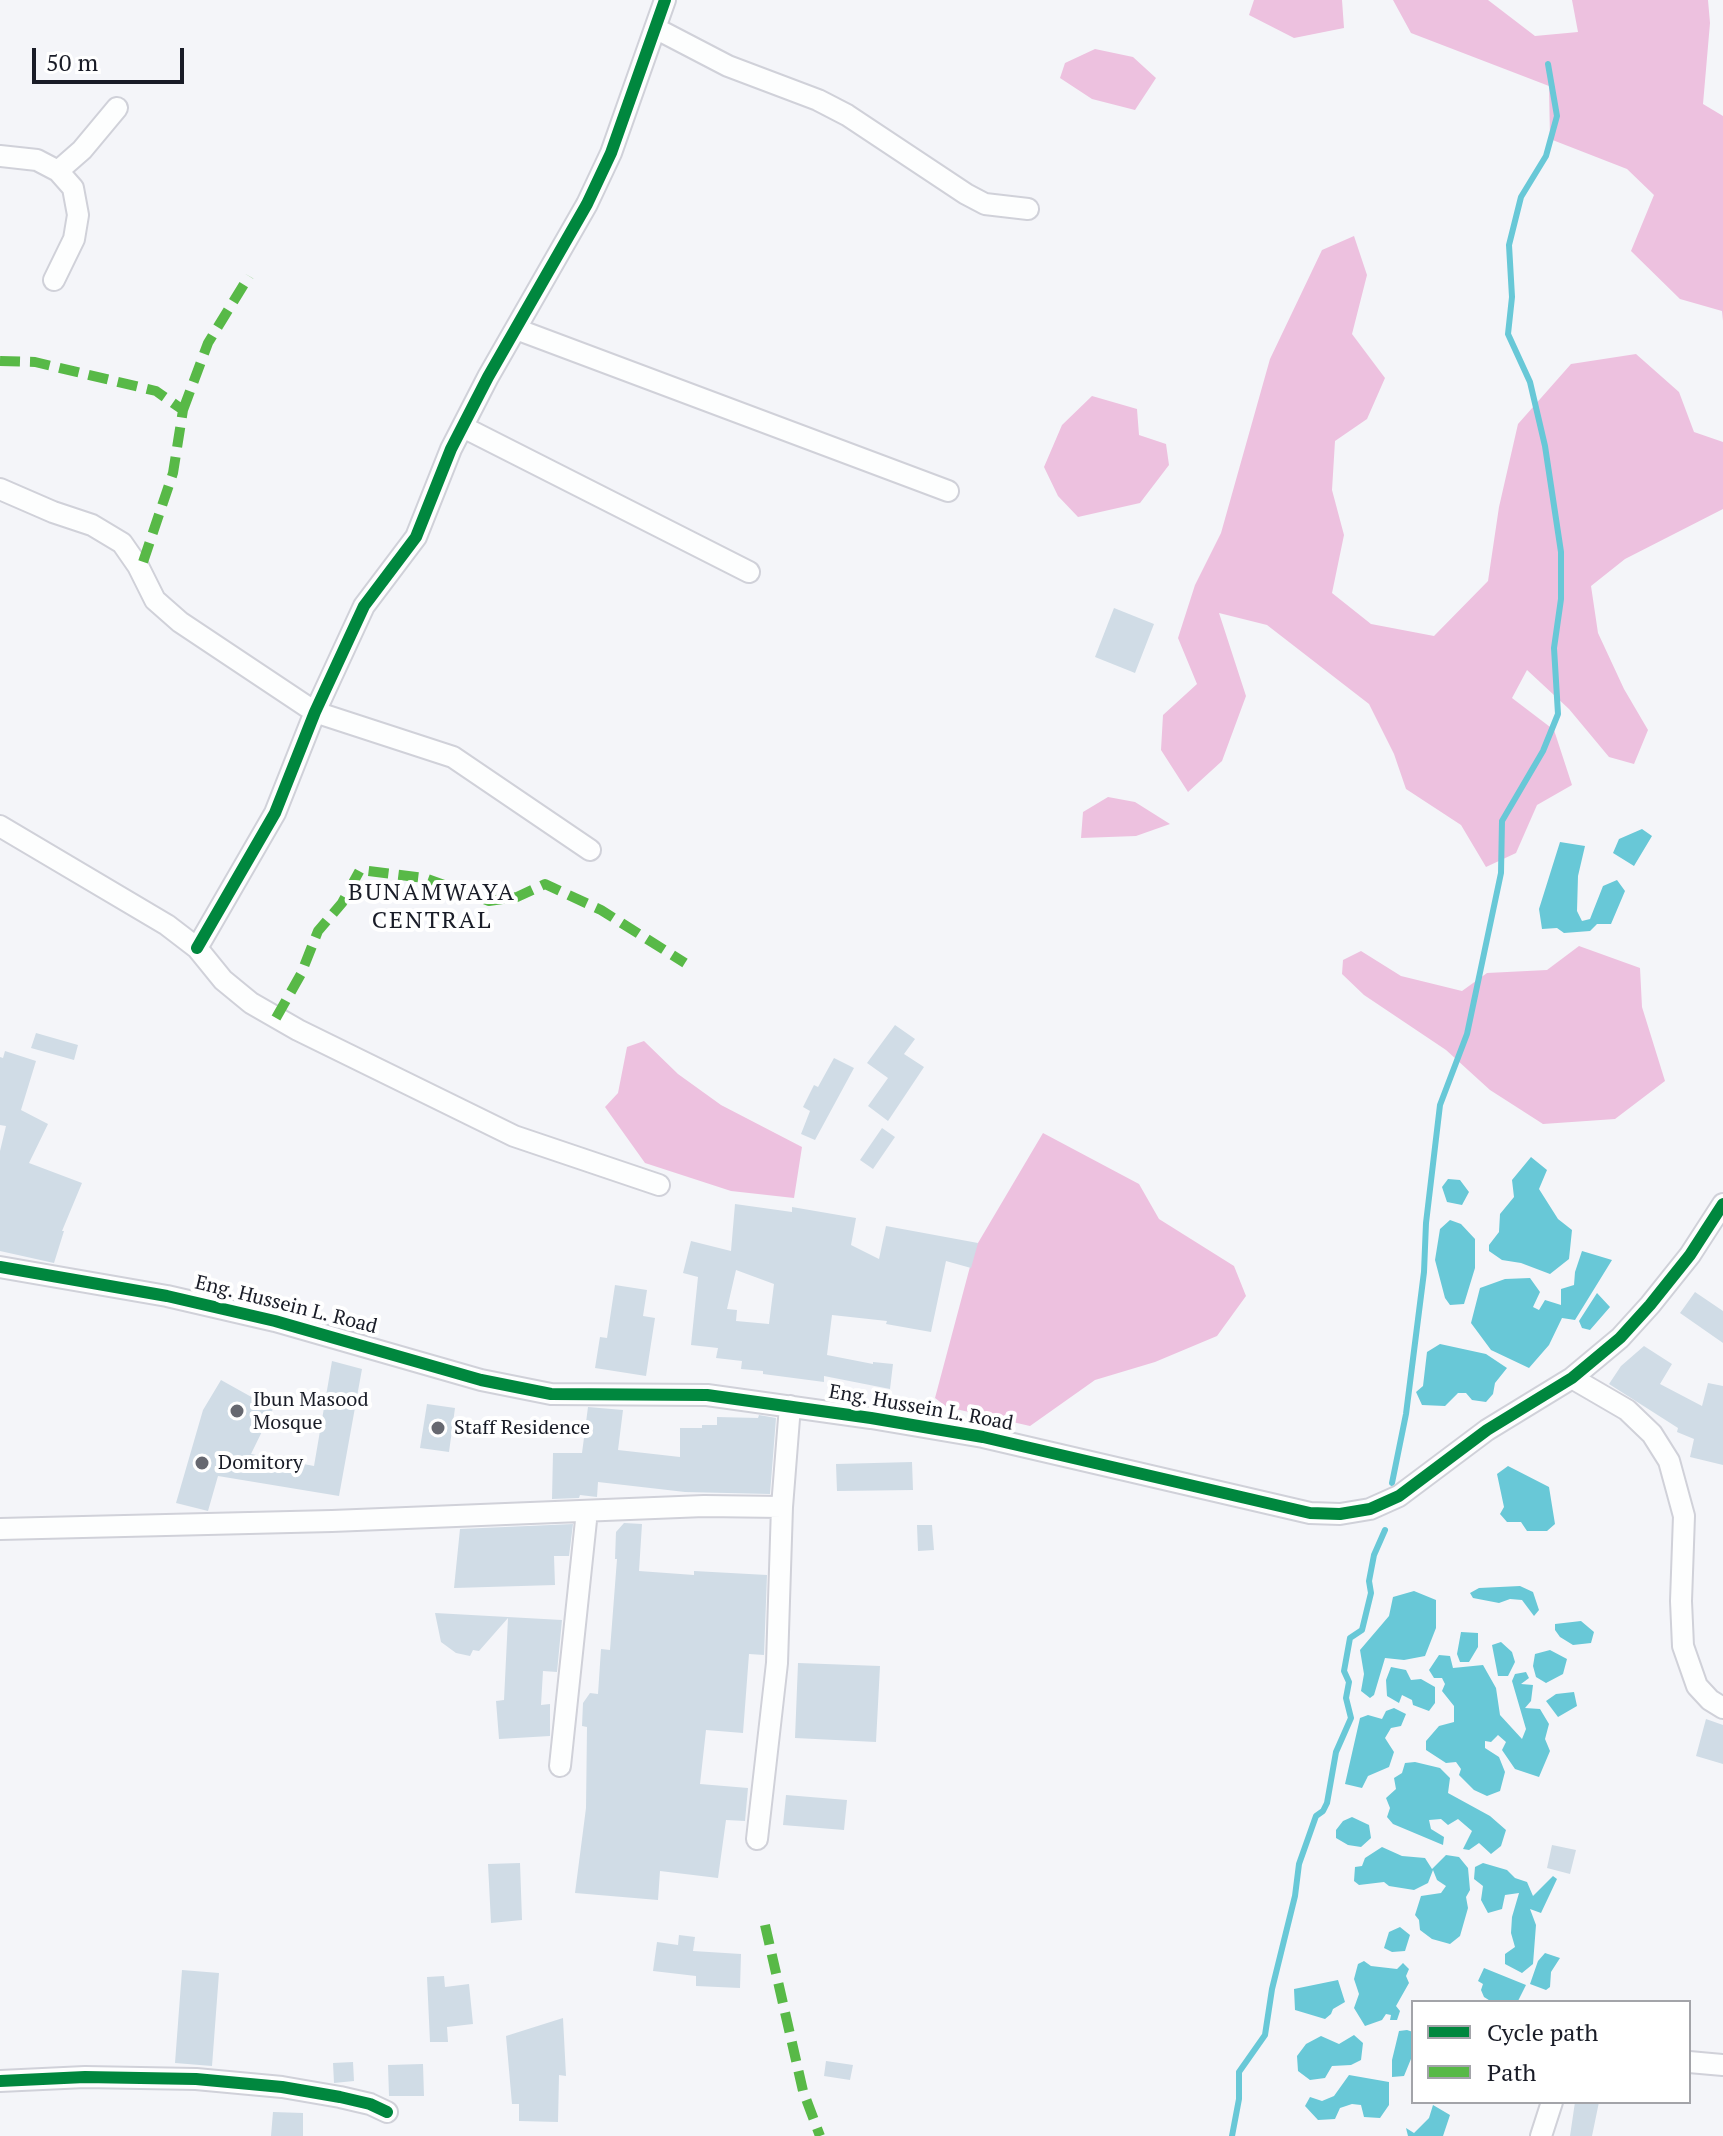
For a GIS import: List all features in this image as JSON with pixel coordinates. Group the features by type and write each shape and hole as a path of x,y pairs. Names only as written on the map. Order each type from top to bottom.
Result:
{"street":[{"path":"197,948 275,813 315,712 364,606 416,537 463,427 598,182 665,0"},
{"path":"655,28 728,66 818,100 847,115 985,204 1028,209"},
{"path":"58,171 82,150 117,108"},
{"path":"0,156 37,160 58,171 73,188 78,215 74,239 54,280"},
{"path":"516,329 948,491"},
{"path":"463,427 749,572"},
{"path":"0,489 92,525 122,543 155,600 203,638 315,712 453,757 590,850"},
{"path":"0,826 167,925 197,948 223,980 251,1003 298,1030 514,1136 659,1185"},
{"name":"Eng. Hussein L. Road","path":"0,1267 167,1296 275,1321 481,1380 551,1394 707,1395 790,1406 983,1437 1310,1513 1340,1514 1370,1509 1399,1496 1487,1430 1572,1378 1620,1338 1650,1305 1690,1255 1723,1204"},
{"path":"1572,1378 1627,1410 1652,1434 1669,1461 1684,1516 1683,1646 1697,1686 1723,1708"},
{"path":"757,1839 777,1663 782,1507 790,1406"},
{"path":"0,1529 289,1523 704,1506 782,1507"},
{"path":"560,1766 587,1511"},
{"path":"1691,2062 1723,2065"},
{"path":"0,2081 85,2077 196,2079 282,2087 340,2097 370,2104 387,2112"},
{"path":"1541,2136 1551,2104"}],"shaded area":[{"path":"1254,0 1342,0 1344,28 1294,38 1249,15"},
{"path":"1393,0 1488,0 1535,36 1578,32 1572,0 1708,0 1710,23 1703,104 1723,116 1723,321 1722,311 1680,299 1631,251 1654,195 1627,169 1550,139 1549,86 1411,33"},
{"path":"1095,49 1133,57 1156,78 1135,110 1092,99 1060,78 1065,63"},
{"path":"1354,236 1367,275 1352,334 1385,378 1367,419 1335,441 1332,490 1344,535 1332,593 1371,624 1434,636 1488,581 1499,507 1518,424 1571,364 1636,354 1679,392 1694,432 1723,442 1723,509 1625,559 1591,586 1598,633 1624,689 1648,730 1634,764 1609,757 1569,709 1527,670 1512,698 1554,730 1572,785 1537,805 1516,853 1486,867 1461,825 1406,789 1394,754 1369,704 1267,625 1219,613 1246,696 1222,761 1188,792 1161,750 1163,715 1197,684 1178,638 1195,585 1221,533 1270,359 1322,250"},
{"path":"1092,396 1137,409 1139,435 1166,444 1169,465 1140,503 1078,517 1058,496 1044,467 1062,425"},
{"path":"1108,797 1135,802 1170,824 1136,836 1081,838 1083,812"},
{"path":"1579,946 1640,968 1642,1007 1665,1081 1615,1119 1543,1124 1490,1090 1446,1050 1364,995 1342,974 1343,960 1361,951 1401,976 1462,991 1487,973 1547,970"},
{"path":"644,1041 678,1074 721,1105 802,1147 794,1198 731,1191 645,1163 605,1107 618,1093 627,1047"},
{"path":"1043,1133 1139,1184 1159,1219 1234,1266 1246,1296 1217,1336 1155,1362 1095,1380 1030,1426 947,1407 935,1398 975,1248"}],"water":[{"path":"1642,829 1652,836 1634,866 1613,853 1619,839"},
{"path":"1560,842 1585,846 1578,876 1577,911 1582,921 1590,919 1603,886 1617,880 1625,891 1611,924 1597,924 1590,931 1564,933 1557,928 1542,929 1539,909"},
{"path":"1531,1157 1547,1170 1539,1189 1558,1219 1572,1230 1569,1259 1550,1274 1521,1263 1502,1260 1489,1251 1489,1245 1499,1232 1500,1214 1514,1197 1512,1180"},
{"path":"1448,1179 1460,1180 1469,1192 1462,1205 1447,1202 1442,1187"},
{"path":"1450,1220 1461,1224 1475,1239 1475,1268 1464,1304 1450,1305 1445,1298 1435,1260 1440,1229"},
{"path":"1582,1251 1612,1260 1575,1320 1562,1318 1549,1345 1529,1368 1491,1350 1471,1323 1480,1288 1505,1279 1530,1278 1540,1292 1533,1307 1539,1310 1545,1300 1561,1305 1561,1289 1574,1285"},
{"path":"1597,1293 1610,1307 1590,1330 1582,1328 1579,1321"},
{"path":"1440,1344 1486,1354 1507,1368 1486,1402 1472,1400 1466,1393 1458,1393 1445,1406 1422,1405 1416,1392 1423,1386 1427,1352"},
{"path":"1508,1466 1549,1487 1555,1524 1547,1531 1527,1531 1521,1522 1507,1522 1500,1514 1504,1507 1497,1474"},
{"path":"1520,1586 1533,1592 1539,1610 1534,1616 1522,1600 1510,1599 1499,1603 1473,1598 1470,1593 1479,1588"},
{"path":"1414,1591 1436,1600 1436,1628 1425,1656 1404,1660 1385,1658 1374,1695 1370,1698 1361,1691 1364,1674 1360,1650 1389,1616 1393,1597"},
{"path":"1581,1621 1594,1632 1591,1643 1573,1645 1555,1630 1555,1624"},
{"path":"1461,1632 1478,1633 1478,1647 1469,1662 1460,1662 1457,1654"},
{"path":"1501,1642 1512,1652 1515,1662 1508,1676 1498,1676 1492,1645"},
{"path":"1550,1650 1567,1659 1563,1674 1546,1683 1536,1677 1533,1666 1535,1654"},
{"path":"1439,1655 1450,1656 1453,1668 1483,1665 1496,1688 1500,1715 1522,1739 1526,1729 1512,1681 1515,1674 1526,1672 1529,1678 1521,1684 1533,1685 1531,1701 1525,1708 1540,1709 1549,1724 1545,1739 1550,1751 1539,1777 1515,1769 1502,1750 1506,1742 1498,1735 1491,1742 1485,1741 1485,1748 1499,1757 1505,1772 1500,1791 1487,1796 1474,1790 1459,1775 1461,1769 1456,1762 1446,1763 1426,1750 1426,1741 1439,1726 1454,1722 1454,1706 1442,1691 1445,1684 1442,1678 1434,1678 1429,1670"},
{"path":"1391,1667 1406,1670 1411,1680 1421,1679 1435,1687 1435,1703 1429,1711 1413,1705 1412,1700 1402,1695 1399,1703 1387,1696 1386,1680"},
{"path":"1574,1692 1577,1706 1558,1717 1546,1701 1556,1694"},
{"path":"1394,1708 1406,1714 1401,1726 1391,1728 1385,1738 1394,1752 1389,1767 1368,1776 1362,1788 1345,1784 1360,1718 1368,1715 1382,1719 1386,1711"},
{"path":"1415,1762 1440,1768 1450,1778 1448,1793 1490,1816 1506,1830 1501,1846 1491,1854 1479,1843 1469,1850 1463,1849 1472,1831 1458,1819 1448,1825 1441,1819 1429,1820 1431,1829 1444,1837 1443,1845 1393,1824 1387,1817 1390,1808 1386,1798 1396,1789 1394,1778 1402,1773 1405,1763"},
{"path":"1352,1817 1369,1825 1371,1838 1361,1847 1348,1845 1336,1838 1336,1830 1343,1821"},
{"path":"1382,1847 1402,1856 1425,1858 1432,1869 1446,1855 1459,1857 1468,1868 1468,1908 1460,1936 1450,1944 1432,1939 1420,1930 1415,1915 1421,1896 1441,1893 1446,1886 1437,1880 1433,1870 1428,1883 1414,1890 1389,1886 1384,1882 1359,1885 1354,1881 1355,1867 1362,1866 1365,1858"},
{"path":"1483,1863 1507,1870 1515,1878 1527,1882 1533,1896 1553,1876 1557,1879 1541,1913 1530,1909 1536,1925 1533,1964 1522,1973 1505,1964 1505,1954 1515,1947 1511,1933 1512,1917 1519,1893 1505,1895 1502,1909 1488,1913 1481,1900 1483,1886 1474,1879 1475,1867"},
{"path":"1400,1927 1410,1935 1405,1951 1392,1952 1384,1948 1389,1932"},
{"path":"1545,1953 1560,1958 1551,1972 1550,1987 1546,1990 1530,1984 1538,1961"},
{"path":"1364,1961 1371,1966 1397,1969 1403,1963 1409,1969 1406,1976 1409,1983 1396,2006 1400,2011 1397,2020 1390,2020 1391,2015 1386,2014 1382,2020 1365,2026 1354,2008 1359,1994 1354,1979 1358,1964"},
{"path":"1484,1968 1526,1985 1518,2000 1489,2000 1481,1990 1483,1984 1478,1981"},
{"path":"1338,1980 1345,2002 1333,2009 1325,2019 1295,2010 1294,1989"},
{"path":"1399,2031 1411,2031 1411,2059 1404,2076 1392,2077 1392,2060"},
{"path":"1354,2035 1363,2043 1361,2060 1351,2065 1332,2066 1325,2078 1310,2080 1298,2071 1297,2056 1306,2044 1321,2036 1339,2044"},
{"path":"1349,2075 1389,2082 1389,2105 1380,2118 1364,2117 1361,2105 1352,2104 1340,2108 1335,2119 1318,2120 1305,2106 1310,2097 1322,2101 1334,2096"},
{"path":"1433,2105 1450,2115 1443,2136 1408,2136 1406,2128 1414,2133 1429,2118"}],"building":[{"path":"1114,608 1154,624 1135,673 1095,657"},
{"path":"895,1025 915,1039 904,1054 924,1067 888,1121 868,1106 888,1078 867,1063"},
{"path":"36,1033 78,1045 74,1060 31,1048"},
{"path":"5,1051 36,1061 21,1110 48,1124 29,1163 82,1183 62,1231 54,1263 0,1251 0,1151 6,1126 0,1125 0,1057 3,1058"},
{"path":"834,1058 854,1068 815,1140 801,1134 810,1111 803,1107 814,1085 818,1087"},
{"path":"882,1128 895,1137 873,1169 860,1160"},
{"path":"735,1204 792,1212 792,1207 856,1218 851,1245 879,1259 886,1226 978,1243 971,1268 946,1261 931,1332 886,1324 887,1321 832,1315 827,1355 873,1364 893,1364 890,1389 824,1376 824,1382 763,1374 763,1371 741,1369 742,1361 716,1358 718,1348 691,1345 698,1277 683,1273 691,1241 731,1251","holes":["736,1270 774,1284 769,1324 736,1321 737,1310 727,1309"]},
{"path":"615,1285 647,1290 643,1316 655,1318 646,1376 595,1368 600,1337 607,1338"},
{"path":"1695,1292 1723,1311 1723,1343 1680,1313"},
{"path":"1644,1346 1672,1364 1660,1384 1702,1406 1708,1383 1723,1386 1723,1465 1690,1457 1694,1439 1677,1432 1678,1428 1609,1384 1621,1366"},
{"path":"332,1361 362,1369 339,1496 218,1476 208,1511 176,1503 203,1410 221,1380 273,1409 251,1454 314,1466"},
{"name":"Staff Residence","path":"427,1404 455,1408 449,1452 420,1448"},
{"path":"588,1407 623,1410 618,1450 680,1457 680,1428 717,1425 717,1417 758,1418 759,1415 776,1418 770,1494 685,1492 598,1482 597,1497 580,1495 579,1498 552,1499 553,1453 582,1453"},
{"path":"912,1462 913,1490 837,1491 836,1464"},
{"path":"624,1523 642,1524 639,1571 767,1575 764,1655 749,1654 743,1733 706,1730 700,1784 748,1788 745,1821 726,1820 718,1878 660,1871 658,1900 575,1893 586,1808 587,1727 582,1726 583,1703 590,1693 598,1694 601,1649 610,1650 616,1532"},
{"path":"573,1524 569,1556 554,1556 555,1585 454,1588 460,1529"},
{"path":"917,1525 932,1525 934,1550 918,1551"},
{"path":"435,1613 562,1620 557,1672 543,1671 541,1705 550,1704 550,1736 499,1739 496,1701 504,1700 508,1618 479,1651 473,1650 470,1656 456,1653 441,1642"},
{"path":"798,1663 880,1666 876,1742 795,1738"},
{"path":"1706,1719 1723,1725 1723,1764 1696,1756"},
{"path":"786,1795 847,1800 844,1830 783,1825"},
{"path":"1552,1845 1576,1850 1570,1874 1547,1868"},
{"path":"520,1863 522,1920 491,1923 488,1864"},
{"path":"679,1935 695,1937 693,1951 741,1954 740,1988 696,1986 696,1976 653,1971 657,1942 678,1945"},
{"path":"182,1970 219,1973 212,2066 175,2063"},
{"path":"444,1976 445,1987 469,1984 473,2024 447,2027 448,2042 430,2042 427,1977"},
{"path":"563,2018 566,2076 559,2075 558,2122 519,2121 519,2104 512,2104 506,2036"},
{"path":"826,2061 853,2065 850,2080 824,2076"},
{"path":"353,2062 354,2081 334,2083 333,2063"},
{"path":"423,2064 424,2096 389,2096 388,2065"},
{"path":"1575,2104 1599,2104 1592,2136 1570,2136"},
{"path":"273,2112 303,2113 303,2136 271,2136"}],"waterway":[{"path":"1392,1483 1406,1414 1440,1105 1467,1034 1501,873 1502,821 1543,751 1558,714 1554,648 1561,599 1561,552 1545,446 1530,382 1508,334 1512,297 1509,245 1521,197 1546,156 1557,116 1548,64"},
{"path":"1232,2136 1239,2099 1239,2072 1265,2035 1299,1864 1316,1816 1327,1803 1336,1752 1351,1718 1346,1698 1349,1682 1344,1671 1350,1638 1362,1630 1371,1593 1369,1581 1374,1555 1385,1530"}],"marked path":[{"path":"183,410 208,343 249,276"},
{"path":"0,361 35,362 156,391 183,410 173,473 140,571"},
{"path":"276,1018 301,974 318,931 342,903 360,870 425,878 489,901 517,897 545,884 601,910 685,963"},
{"path":"765,1925 803,2091 820,2136"}],"cycle path":[{"path":"197,948 275,813 315,712 364,606 416,537 451,449 488,377 587,204 611,153 665,0"},
{"path":"0,1267 167,1296 275,1321 481,1380 551,1394 707,1395 871,1418 983,1437 1310,1513 1340,1514 1370,1509 1399,1496 1487,1430 1572,1378 1620,1338 1650,1305 1690,1255 1723,1204"},
{"path":"0,2081 85,2077 196,2079 282,2087 340,2097 370,2104 387,2112"}],"place":[{"name":"Ibun Masood Mosque","path":"237,1411"},
{"name":"Staff Residence","path":"438,1428"},
{"name":"Domitory","path":"202,1463"}],"district":[{"name":"BUNAMWAYA CENTRAL","path":"432,907"}]}
